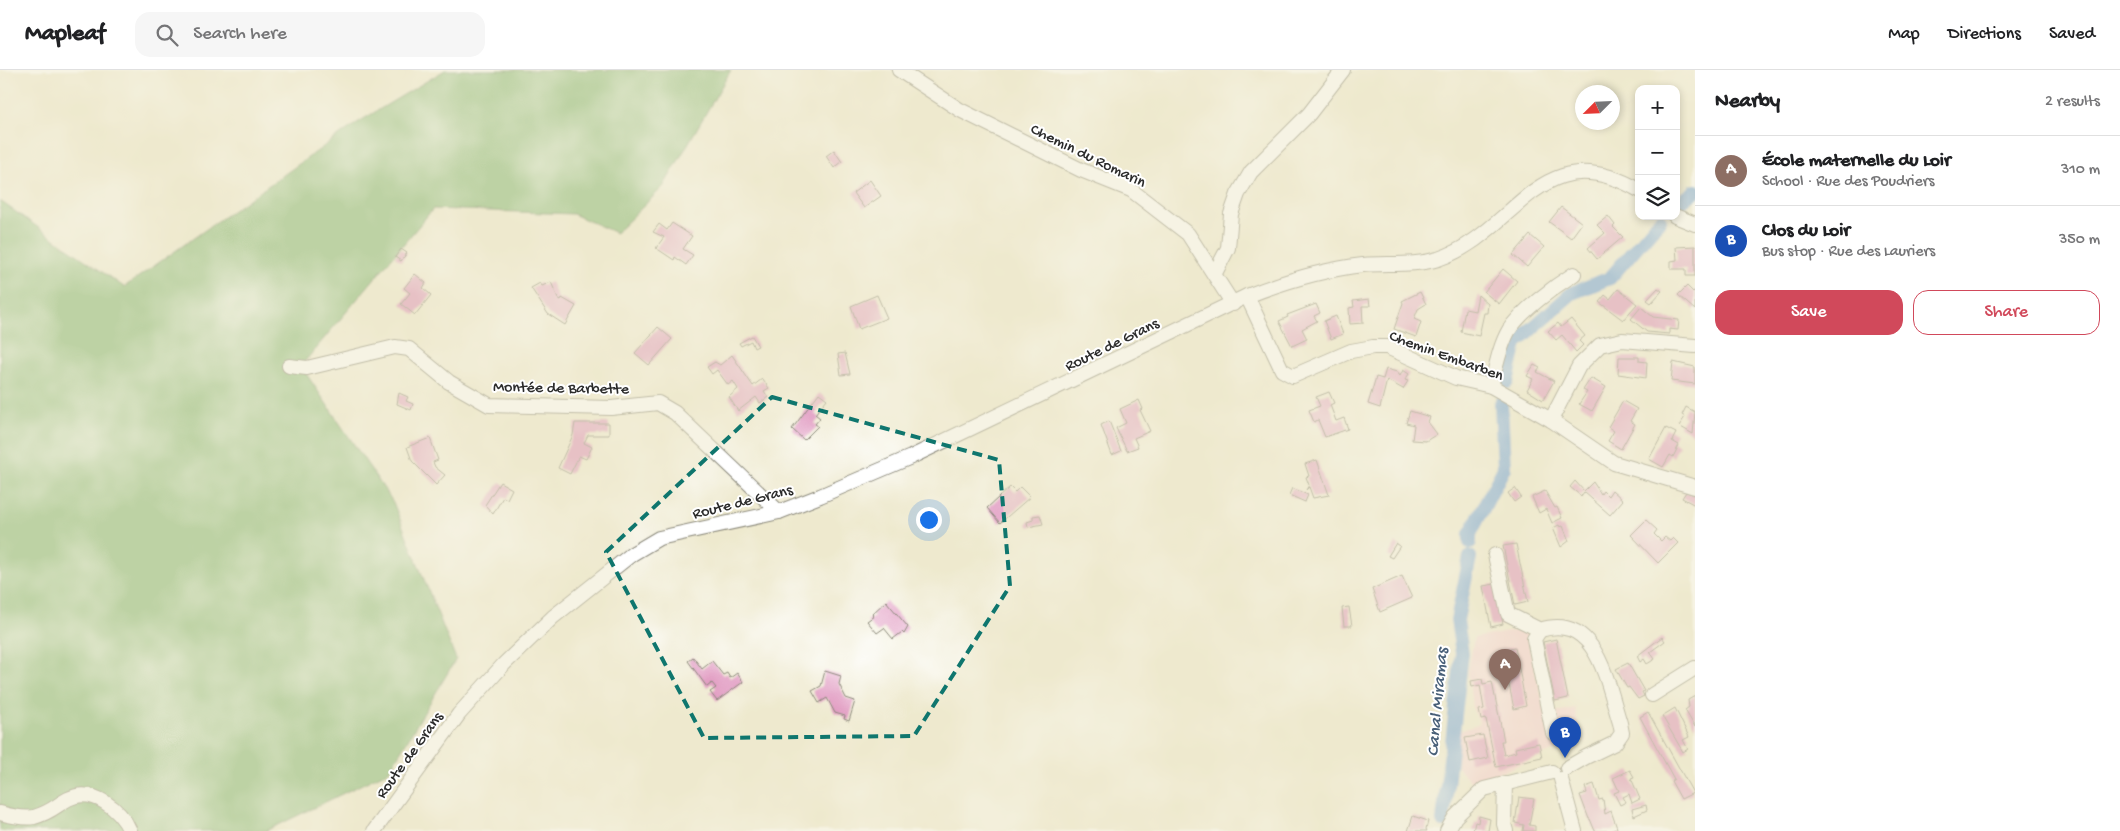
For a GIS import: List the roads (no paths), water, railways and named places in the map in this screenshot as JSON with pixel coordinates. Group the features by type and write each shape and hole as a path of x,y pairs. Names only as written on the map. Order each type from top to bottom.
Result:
{"street":[{"name":"Chemin du Romarin","path":"899,70 960,110 1081,170 1131,190 1188,234 1215,273 1233,304"},
{"path":"1215,273 1228,248 1231,214 1238,194 1251,172 1309,114 1343,70"},
{"path":"1246,296 1299,276 1362,265 1439,259 1475,240 1531,191 1565,175 1591,171 1619,178 1635,188"},
{"path":"1680,218 1695,224"},
{"path":"1491,386 1499,353 1509,330 1549,290 1574,274"},
{"name":"Route de Grans","path":"374,831 460,714 504,664 553,617 625,559 659,538 779,512 911,457 1233,304 1246,296"},
{"name":"Chemin Embarben","path":"1246,296 1282,370 1293,376 1351,351 1373,347 1387,347 1456,378 1491,386 1551,420 1614,462 1695,487"},
{"path":"1551,420 1579,366 1600,345 1622,340 1695,346"},
{"name":"Montée de Barbette","path":"289,366 306,368 395,347 409,349 449,382 489,405 611,408 658,404 675,413 779,512"},
{"path":"1495,555 1508,614 1540,630"},
{"path":"1447,831 1455,817 1484,789 1560,773 1586,757 1615,743 1622,733 1599,658 1584,636 1569,628 1553,626 1540,630 1534,640 1553,733"},
{"path":"1652,695 1695,668"},
{"path":"1560,773 1575,831"},
{"path":"1506,783 1504,824 1506,831"},
{"path":"0,814 32,817 53,811 68,798 82,795 103,800 124,818 130,831"}],"waterway":[{"name":"Canal Miramas","path":"1680,203 1695,191"},
{"name":"Canal Miramas","path":"1507,382 1516,343 1572,293 1610,278 1660,220"},
{"name":"Canal Miramas","path":"1470,542 1470,534 1504,468 1501,403"},
{"name":"Canal Miramas","path":"1443,821 1462,653 1457,620 1470,557"}],"place":[{"name":"École maternelle du Loir","path":"1505,690"},
{"name":"Clos du Loir","path":"1565,758"}]}
